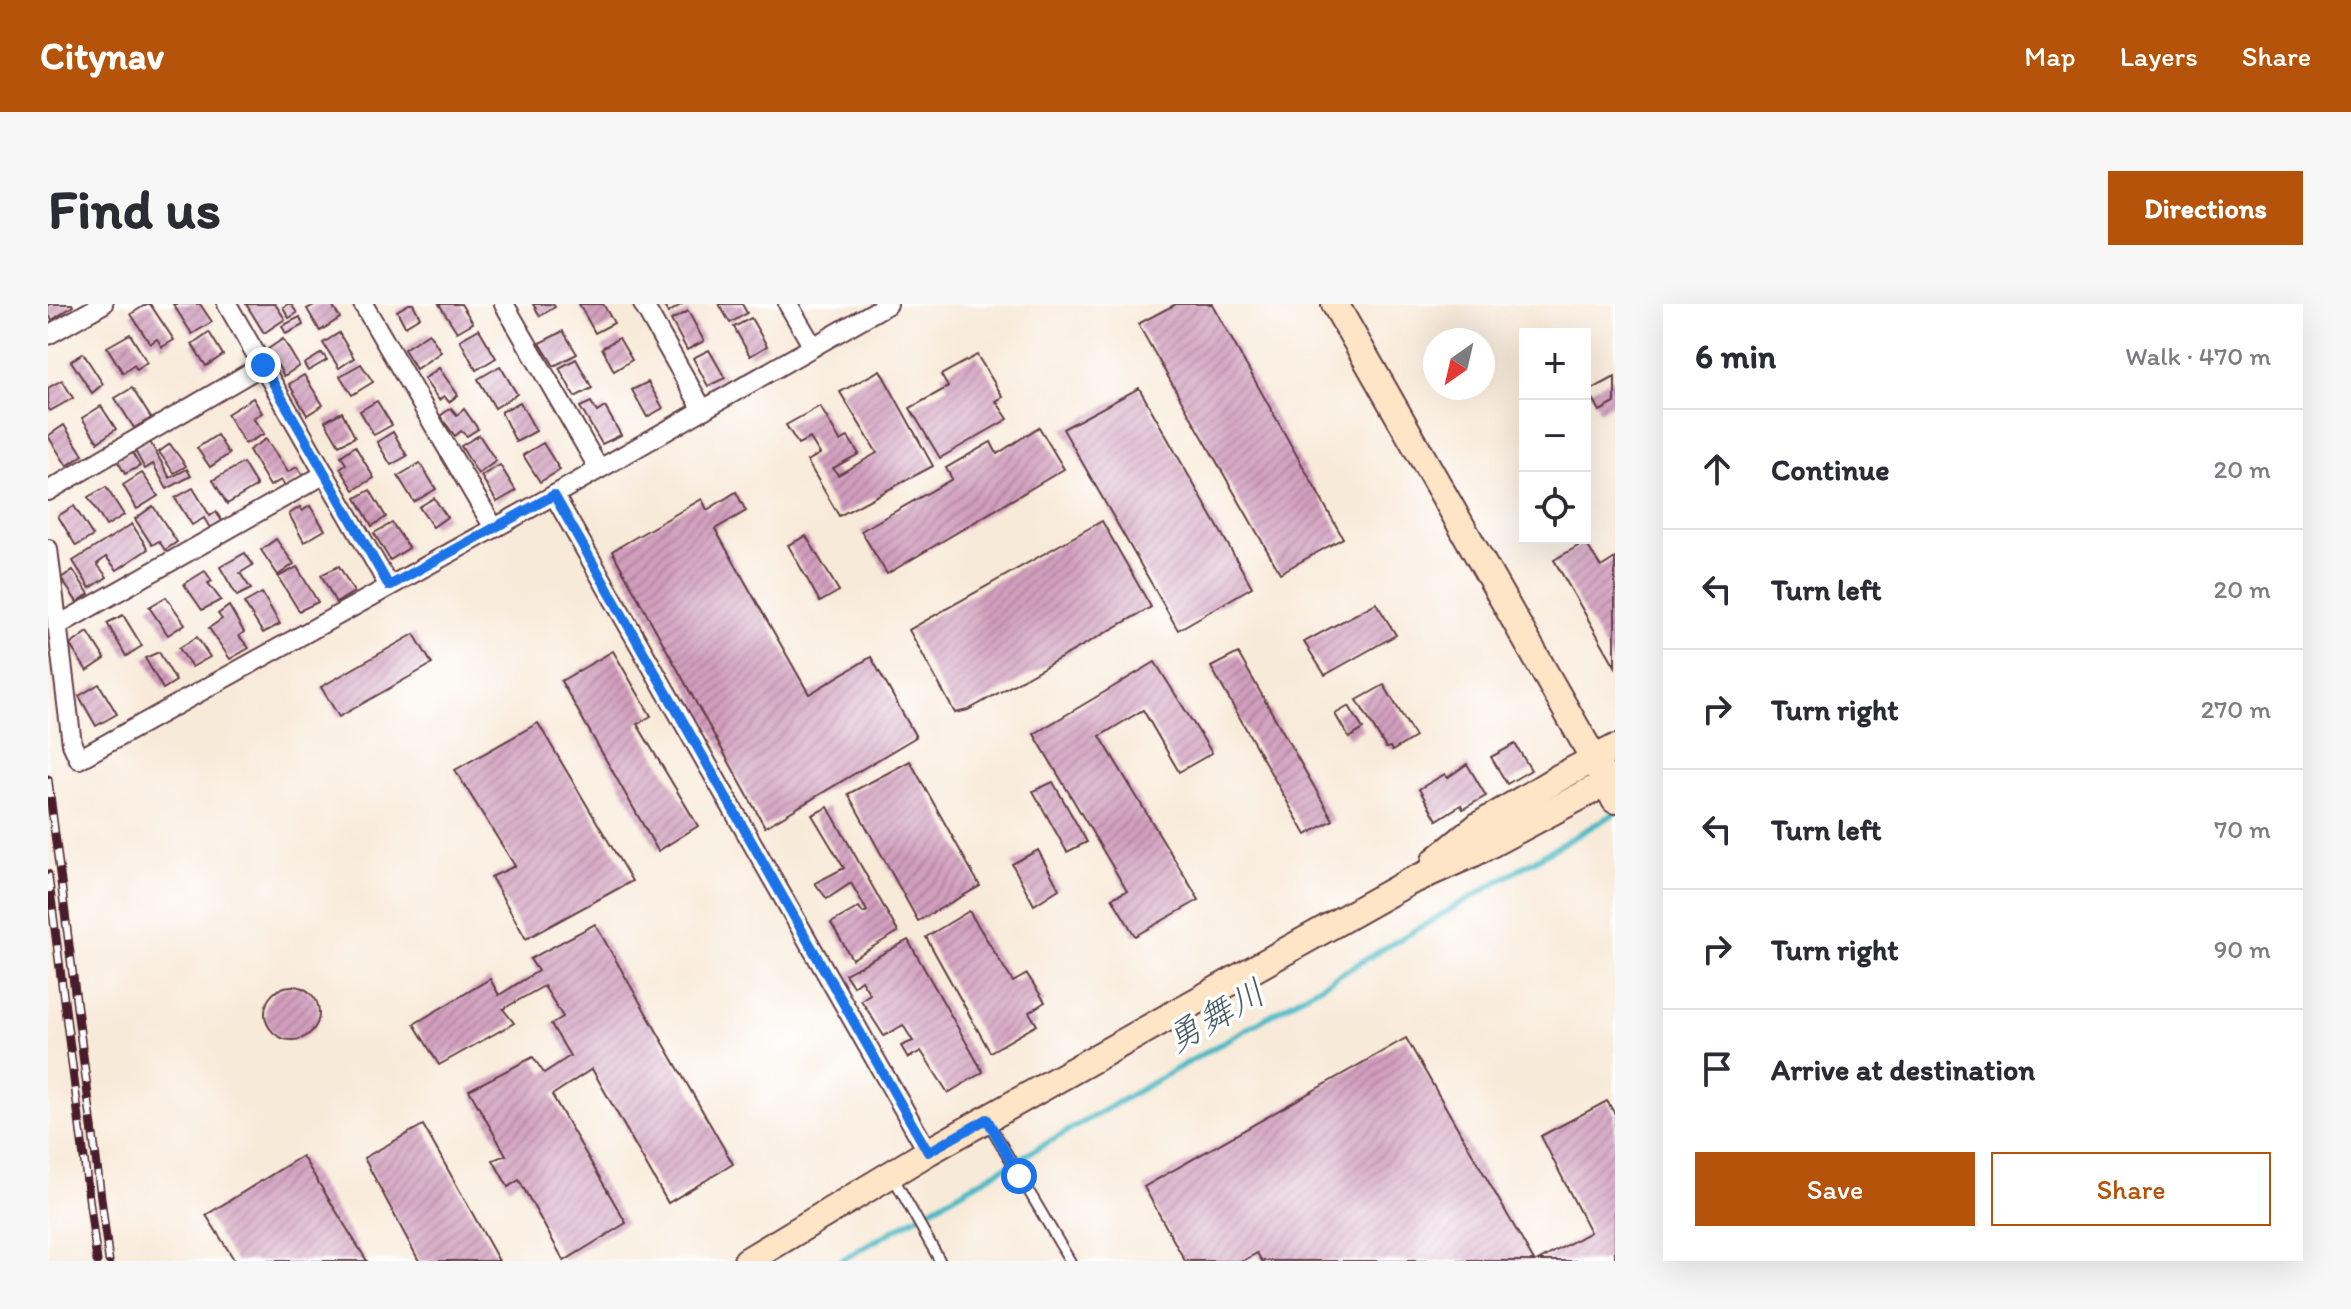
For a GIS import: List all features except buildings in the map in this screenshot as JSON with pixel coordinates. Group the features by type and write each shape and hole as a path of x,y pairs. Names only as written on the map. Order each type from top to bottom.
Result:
{"street":[{"path":"48,335 103,304"},
{"path":"227,304 389,586"},
{"path":"363,304 494,528"},
{"path":"504,304 599,469"},
{"path":"643,304 703,410"},
{"path":"788,304 813,347"},
{"path":"48,549 72,744 79,759 554,495 888,304"},
{"path":"747,1261 928,1152 1407,883 1478,826 1609,773 1335,304"},
{"path":"48,491 263,365"},
{"path":"57,626 325,474"},
{"path":"554,495 928,1152"}],"lane":[{"path":"987,1119 1070,1261"},
{"path":"891,1174 940,1261"}],"waterway":[{"name":"勇舞川","path":"840,1261 1257,1023 1615,813"}],"railway":[{"path":"48,779 109,1261"},
{"path":"48,874 97,1261"}],"route":[{"path":"263,365 389,586 554,495 928,1152 987,1119 1019,1176"}]}
